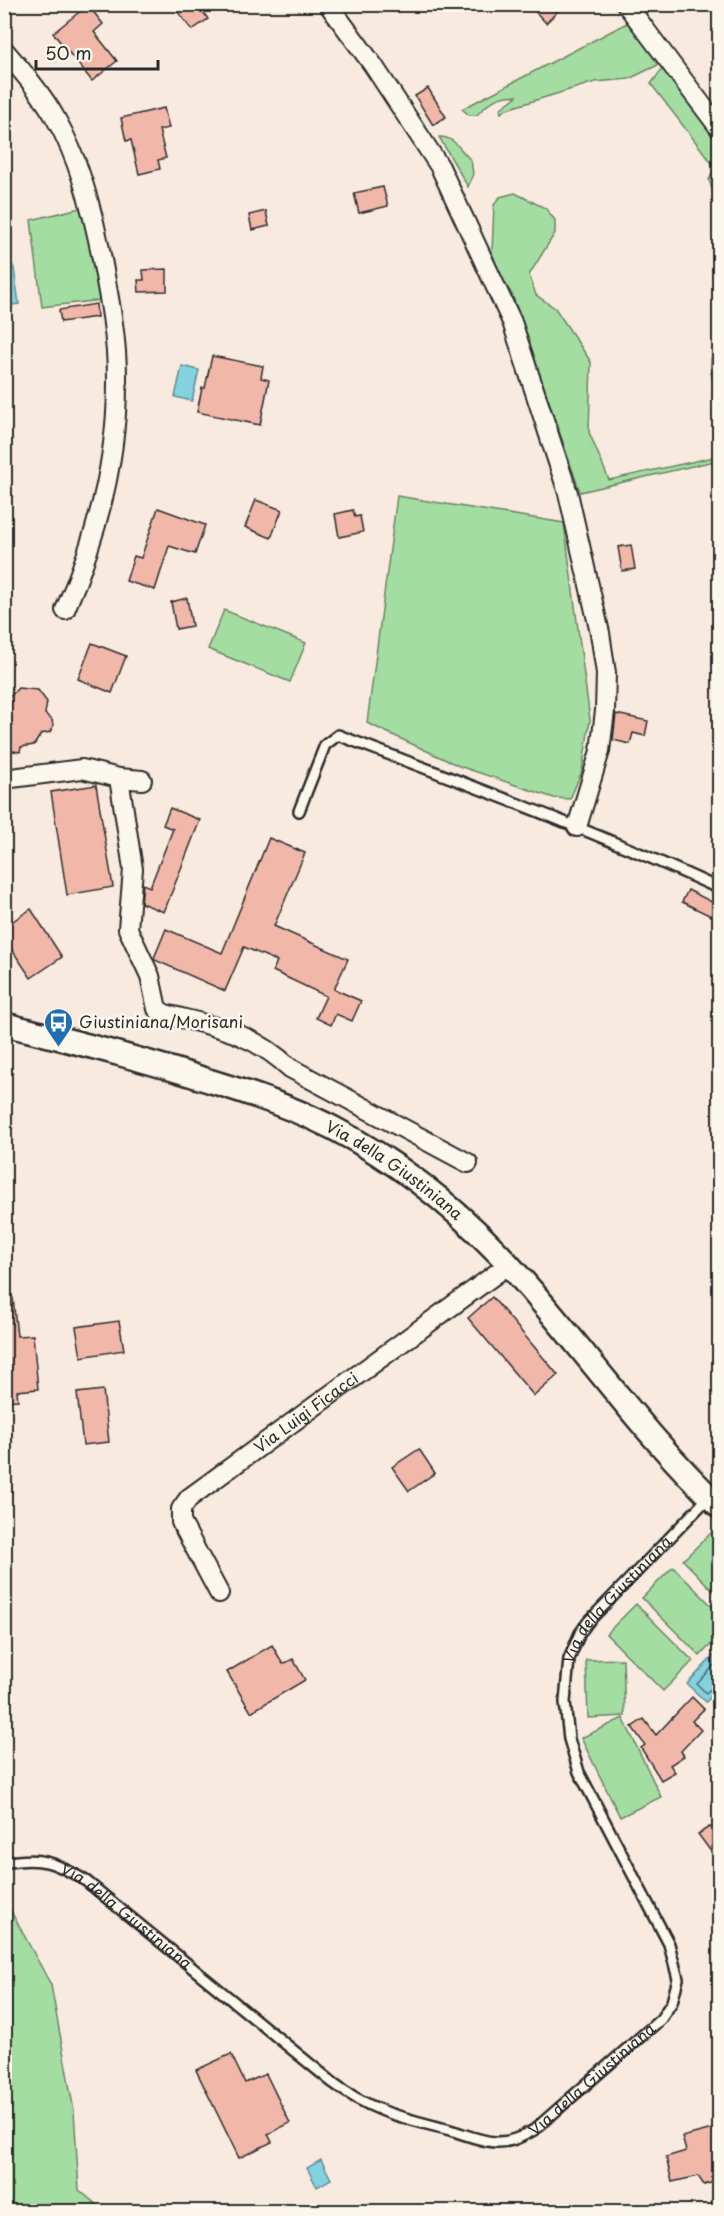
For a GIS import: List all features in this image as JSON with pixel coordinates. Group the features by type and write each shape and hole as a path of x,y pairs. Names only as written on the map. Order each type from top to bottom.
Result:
{"street":[{"path":"328,4 374,65 440,167 512,322 566,485 585,560 606,673 605,711 600,751 577,827"},
{"path":"626,4 720,129"},
{"path":"4,50 39,93 56,119 72,151 88,200 99,245 114,323 117,378 110,468 98,521 81,573 65,610"},
{"path":"4,779 82,769 119,778 142,780"},
{"path":"119,778 133,869 128,929 150,976 157,1010 238,1032 271,1050 290,1068 468,1163"},
{"name":"Via della Giustiniana","path":"4,1024 161,1065 258,1096 308,1116 367,1148 424,1187 460,1216 508,1264 662,1450 714,1502"},
{"name":"Via Luigi Ficacci","path":"219,1593 182,1522 181,1509 189,1498 508,1264"}],"lane":[{"path":"299,811 325,745 338,735 577,827 658,860 720,890"},
{"name":"Via della Giustiniana","path":"4,1863 34,1859 48,1862 86,1881 332,2082 360,2101 380,2111 492,2142 522,2137 534,2130 661,2019 675,1993 678,1979 669,1944 579,1772 569,1739 565,1702 569,1659 580,1633 588,1622 714,1502"}],"green space":[{"path":"627,23 659,58 660,64 629,79 595,82 507,109 501,113 500,109 517,96 505,96 495,100 477,115 469,115 462,109"},
{"path":"662,69 669,74 719,142 719,209 709,180 715,167 651,84"},
{"path":"439,137 453,141 471,160 473,174 468,187"},
{"path":"515,193 545,208 555,220 555,233 529,275 536,295 555,308 591,362 589,432 609,480 719,456 719,460 580,492 512,294 500,276 492,252 494,205 500,197"},
{"path":"80,208 97,268 101,300 42,307 31,220"},
{"path":"719,336 719,390 712,377 711,364 713,350"},
{"path":"397,496 564,523 590,720 582,771 570,799 554,798 459,766 367,723"},
{"path":"224,610 306,643 290,682 208,649"},
{"path":"714,1530 719,1536 719,1597 683,1560"},
{"path":"673,1567 719,1613 719,1636 700,1656 642,1598"},
{"path":"636,1604 693,1661 663,1691 606,1634"},
{"path":"623,1659 625,1716 588,1718 586,1660"},
{"path":"623,1718 661,1797 620,1817 581,1738"},
{"path":"5,1900 51,1985 74,2111 79,2190 104,2211 8,2211 5,2203"}],"water":[{"path":"5,263 11,263 14,268 19,304 5,306"},
{"path":"182,366 199,370 192,401 175,397"},
{"path":"719,1650 719,1689 706,1702 687,1684"},
{"path":"321,2160 331,2179 317,2187 307,2168"}],"building":[{"path":"188,4 198,4 208,19 192,30 178,12"},
{"path":"528,4 565,4 546,23"},
{"path":"88,5 103,24 94,32 117,61 92,81 53,33"},
{"path":"428,88 446,117 433,125 415,96"},
{"path":"164,108 169,128 159,130 166,158 158,160 160,169 139,174 131,140 126,141 121,118"},
{"path":"383,187 388,206 359,213 354,193"},
{"path":"266,211 269,226 252,230 249,215"},
{"path":"167,269 167,291 139,292 138,280 144,280 143,270"},
{"path":"96,304 97,317 61,322 59,310"},
{"path":"212,356 263,366 261,378 269,380 260,425 197,412"},
{"path":"256,500 282,510 271,538 245,527"},
{"path":"158,508 205,525 195,554 169,546 155,590 126,581 134,556 141,558"},
{"path":"353,510 355,517 360,516 363,532 339,537 335,514"},
{"path":"631,545 635,569 622,571 618,547"},
{"path":"187,598 192,626 176,629 171,602"},
{"path":"92,643 126,656 112,693 78,679"},
{"path":"18,688 38,690 47,702 45,714 52,720 53,726 50,732 41,734 34,745 21,747 20,752 6,750 7,744 4,741 4,703"},
{"path":"616,714 648,721 645,736 633,733 630,744 613,740"},
{"path":"96,785 113,887 67,895 51,792"},
{"path":"170,808 200,820 164,912 141,903 143,884 150,887 173,829 163,825"},
{"path":"269,838 305,853 274,926 348,959 334,989 361,1001 352,1021 336,1014 331,1025 316,1018 326,996 273,971 277,961 244,947 225,991 154,958 166,929 222,953"},
{"path":"688,890 716,904 711,916 682,902"},
{"path":"31,909 62,957 31,978 4,938 4,927"},
{"path":"492,1297 558,1375 534,1396 468,1318"},
{"path":"13,1298 17,1336 33,1335 38,1389 17,1391 18,1400 4,1401 4,1299"},
{"path":"119,1321 124,1350 81,1357 76,1327"},
{"path":"103,1390 109,1442 83,1445 77,1393"},
{"path":"419,1449 435,1473 409,1491 392,1467"},
{"path":"272,1645 283,1664 293,1659 305,1680 251,1712 227,1672"},
{"path":"692,1697 704,1709 692,1721 701,1730 681,1751 684,1756 670,1765 675,1772 661,1780 641,1748 645,1745 632,1727 644,1719 656,1735"},
{"path":"709,1827 720,1829 720,1864 698,1834"},
{"path":"231,2054 245,2083 266,2074 290,2123 268,2134 272,2142 239,2158 196,2070"},
{"path":"720,2127 720,2180 704,2185 698,2176 672,2182 666,2157 686,2151 682,2137"}],"place":[{"name":"Giustiniana/Morisani","path":"58,1048"}]}
